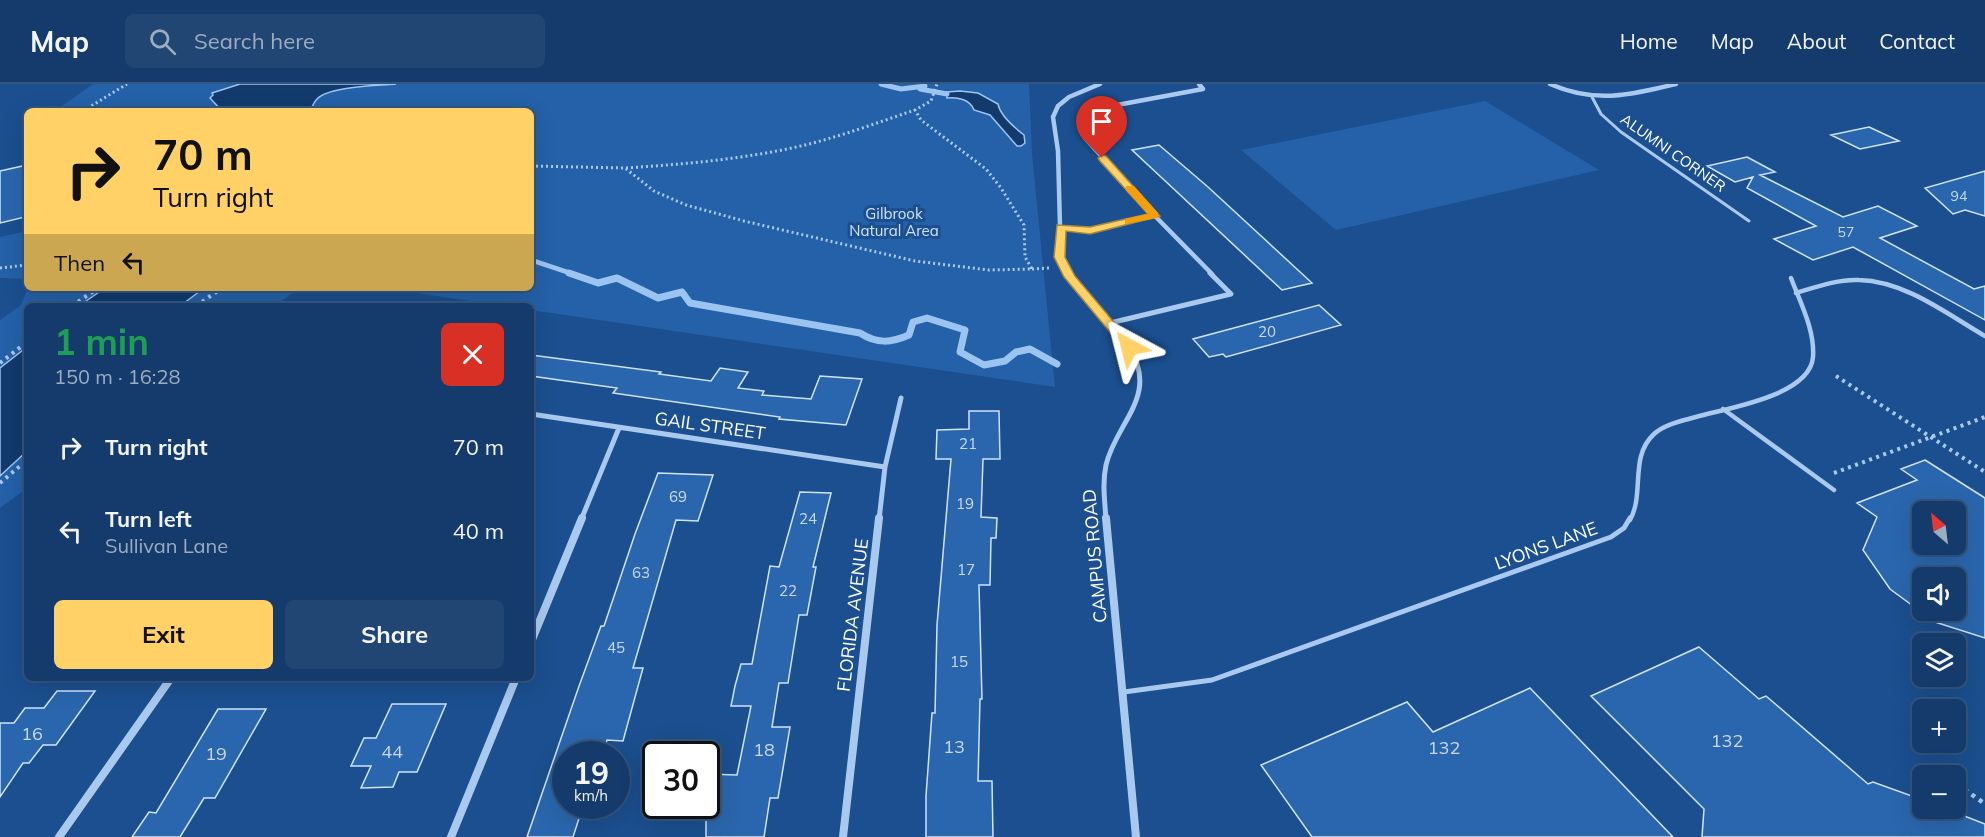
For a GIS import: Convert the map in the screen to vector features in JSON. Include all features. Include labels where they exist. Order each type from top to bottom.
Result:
[{"type":"street","name":"CAMPUS ROAD","points":[[1100,84],[1069,97],[1058,106],[1053,117],[1058,152],[1060,227],[1058,249],[1063,267],[1110,323],[1136,360],[1141,390],[1132,414],[1110,451],[1103,473],[1103,498],[1124,692],[1136,837]]},
{"type":"street","points":[[1110,323],[1231,294],[1155,216],[1085,138],[1079,126],[1080,120],[1092,111],[1110,105],[1203,88],[1199,84]]},
{"type":"street","points":[[1550,84],[1572,93],[1608,98],[1677,84]]},
{"type":"street","name":"FLORIDA AVENUE","points":[[843,837],[885,467],[901,398]]},
{"type":"street","name":"GAIL STREET","points":[[534,414],[885,467]]},
{"type":"street","points":[[534,635],[619,428]]},
{"type":"street","points":[[59,837],[169,681]]},
{"type":"street","points":[[451,837],[515,681]]},
{"type":"lane","name":"ALUMNI CORNER","points":[[1592,97],[1601,114],[1620,132],[1749,221]]},
{"type":"lane","points":[[1060,227],[1090,230],[1155,216]]},
{"type":"lane","name":"LYONS LANE","points":[[1124,692],[1212,680],[1611,537],[1625,527],[1634,513],[1645,445],[1655,433],[1681,421],[1784,390],[1804,378],[1813,358],[1812,346],[1807,323],[1791,278]]},
{"type":"lane","points":[[1796,293],[1842,280],[1862,279],[1886,284],[1985,336]]},
{"type":"lane","points":[[1723,409],[1834,490]]},
{"type":"path","points":[[88,108],[127,84]]},
{"type":"path","points":[[534,166],[626,168],[682,165],[748,156],[843,134],[915,110],[931,102],[937,84]]},
{"type":"path","points":[[626,168],[654,191],[686,205],[744,221],[915,261],[989,270],[1032,269],[1025,257],[1024,225],[1001,188],[986,169],[921,120],[915,110]]},
{"type":"path","points":[[0,268],[24,266]]},
{"type":"path","points":[[76,303],[94,291]]},
{"type":"path","points":[[200,303],[218,291]]},
{"type":"path","points":[[0,363],[24,344]]},
{"type":"path","points":[[1836,376],[1985,472]]},
{"type":"path","points":[[1818,479],[1985,417]]},
{"type":"path","points":[[0,483],[24,463]]},
{"type":"path","points":[[1966,790],[1985,804]]},
{"type":"green space","name":"Gilbrook Natural Area","points":[[93,84],[1029,84],[1032,154],[1055,387],[534,310],[534,303],[484,303],[403,291],[534,291],[534,108],[59,108]]},
{"type":"green space","points":[[1485,101],[1599,170],[1336,230],[1241,150]]},
{"type":"green space","points":[[24,232],[24,279],[0,278],[0,237]]},
{"type":"green space","points":[[27,291],[295,291],[279,303],[24,303],[24,490],[0,508],[0,320],[21,305]]},
{"type":"shaded area","points":[[240,84],[396,84],[332,91],[317,99],[312,108],[219,108],[210,98],[212,93]]},
{"type":"shaded area","points":[[947,92],[978,93],[998,104],[1005,117],[1024,135],[1025,143],[1017,146],[990,115],[974,110],[966,101],[959,98],[947,98]]},
{"type":"shaded area","points":[[101,291],[200,291],[184,303],[83,303]]},
{"type":"shaded area","points":[[24,349],[24,454],[0,476],[0,368]]},
{"type":"building","points":[[1869,127],[1899,141],[1860,149],[1831,135]]},
{"type":"building","points":[[1159,145],[1312,283],[1282,290],[1132,150]]},
{"type":"building","points":[[1747,157],[1775,172],[1760,175],[1843,217],[1878,206],[1917,226],[1880,238],[1974,289],[1985,286],[1985,320],[1853,247],[1813,260],[1774,239],[1816,226],[1747,188],[1753,177],[1735,182],[1707,166]]},
{"type":"building","points":[[24,166],[24,217],[0,223],[0,171]]},
{"type":"building","points":[[1985,171],[1985,216],[1965,210],[1953,214],[1925,188]]},
{"type":"building","points":[[1319,305],[1341,325],[1226,357],[1223,354],[1209,357],[1193,339]]},
{"type":"building","points":[[534,355],[711,381],[720,368],[748,372],[738,388],[764,391],[762,395],[811,399],[820,376],[862,379],[846,425],[779,419],[780,417],[613,393],[617,388],[534,376]]},
{"type":"building","points":[[969,411],[999,411],[1000,459],[983,459],[981,517],[997,518],[996,538],[991,538],[990,585],[979,585],[982,699],[980,699],[978,781],[992,781],[993,837],[926,837],[926,796],[932,713],[935,713],[937,625],[951,459],[936,459],[937,430],[969,429]]},
{"type":"building","points":[[1925,460],[1985,498],[1985,638],[1934,621],[1966,621],[1966,567],[1912,567],[1912,605],[1890,589],[1863,550],[1877,517],[1857,503],[1917,480],[1901,469]]},
{"type":"building","points":[[658,473],[713,475],[698,521],[676,520],[633,668],[643,668],[623,741],[560,741],[601,626],[604,626]]},
{"type":"building","points":[[800,492],[831,493],[813,567],[816,567],[807,615],[799,615],[788,683],[779,683],[772,727],[790,727],[778,798],[770,798],[764,837],[706,837],[706,819],[720,819],[720,774],[737,775],[751,706],[731,706],[735,686],[741,664],[752,664],[770,566],[779,567]]},
{"type":"building","points":[[1699,647],[1759,699],[1766,696],[1868,784],[1873,782],[1912,796],[1912,819],[1966,819],[1966,817],[1985,824],[1985,837],[1702,837],[1704,809],[1591,696]]},
{"type":"building","points":[[1530,688],[1673,837],[1312,837],[1261,765],[1407,702],[1433,732]]},
{"type":"building","points":[[57,691],[95,691],[56,745],[43,745],[29,763],[23,763],[0,797],[0,723],[14,723],[25,708],[44,708]]},
{"type":"building","points":[[392,704],[446,704],[417,772],[399,772],[393,787],[361,788],[371,766],[351,766],[364,738],[376,738]]},
{"type":"building","points":[[218,709],[266,709],[215,798],[204,798],[180,837],[132,837],[149,812],[156,813]]},
{"type":"building","points":[[552,764],[552,819],[579,819],[573,837],[527,837]]},
{"type":"waterway","points":[[881,84],[901,89],[925,86],[920,89],[947,94]]},
{"type":"waterway","points":[[534,261],[573,274]]},
{"type":"waterway","points":[[569,273],[598,283],[617,278],[658,298],[682,292],[690,303],[860,333],[878,341],[896,340],[909,335],[913,322],[927,318],[965,330],[960,352],[984,365],[1005,361],[1016,352],[1030,349],[1057,364]]},
{"type":"slow traffic","points":[[1128,222],[1155,216],[1130,188]]},
{"type":"route","points":[[1102,158],[1155,216],[1090,230],[1060,227],[1059,257],[1070,277],[1129,347]]}]
